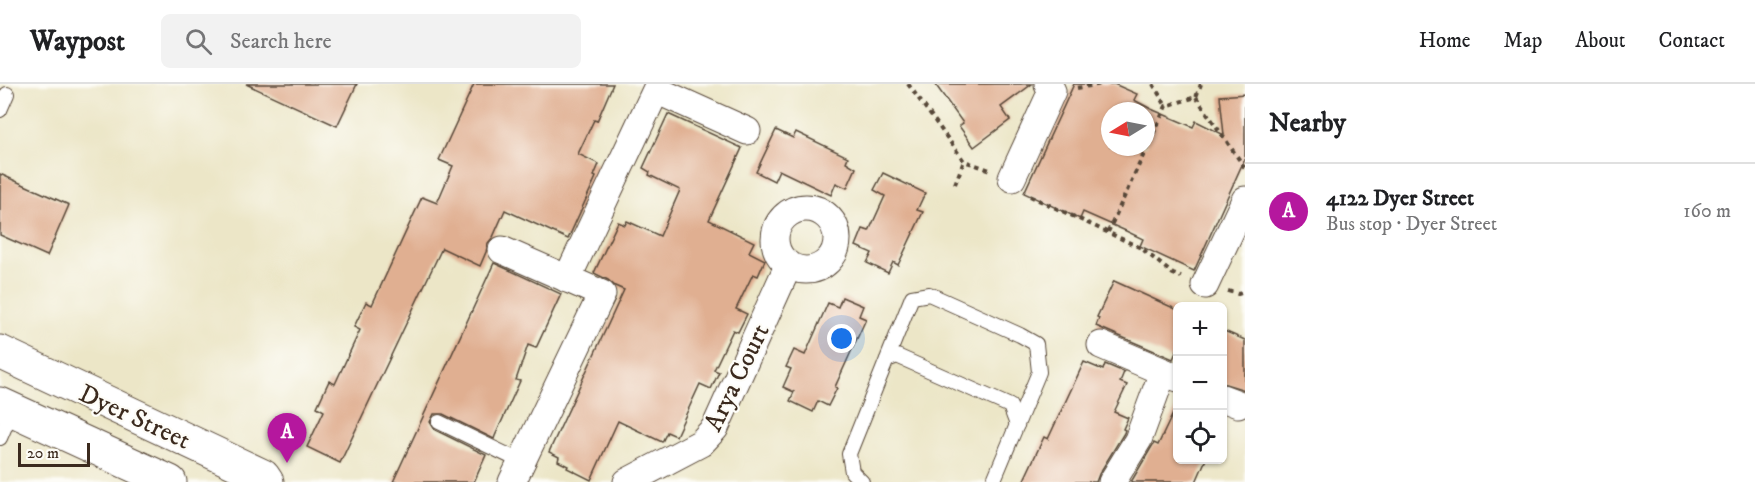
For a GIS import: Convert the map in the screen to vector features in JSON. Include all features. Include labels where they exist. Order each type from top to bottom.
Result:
[{"type":"main road","name":"Dyer Street","points":[[0,352],[256,475]]},
{"type":"main road","name":"Dyer Street","points":[[4,417],[88,445],[170,482]]},
{"type":"main road","points":[[88,445],[125,435],[214,475],[256,475]]},
{"type":"street","points":[[1012,178],[1052,91],[1048,84]]},
{"type":"street","points":[[567,279],[656,90],[747,132]]},
{"type":"street","points":[[1205,285],[1245,200]]},
{"type":"street","points":[[502,250],[602,294],[517,472]]},
{"type":"street","name":"Arya Court","points":[[627,482],[701,443],[715,428],[789,266]]},
{"type":"street","points":[[1101,345],[1170,375],[1138,440],[1112,482]]},
{"type":"lane","points":[[0,110],[7,94]]},
{"type":"lane","points":[[862,482],[852,472],[849,454],[912,297],[929,294],[1036,344],[1039,372],[993,482]]},
{"type":"lane","points":[[887,360],[897,356],[1011,406],[1017,425]]},
{"type":"lane","points":[[439,422],[517,472]]},
{"type":"path","points":[[908,84],[964,161],[1012,178],[1023,193],[1141,248],[1173,274],[1238,294],[1245,292]]},
{"type":"path","points":[[1153,84],[1166,106]]},
{"type":"path","points":[[1196,97],[1201,84]]},
{"type":"path","points":[[1108,232],[1166,106],[1196,97]]},
{"type":"path","points":[[1196,97],[1245,168]]},
{"type":"path","points":[[955,184],[964,161]]},
{"type":"building","points":[[246,84],[357,84],[337,126]]},
{"type":"building","points":[[474,84],[613,84],[597,121],[594,120],[578,154],[599,164],[594,176],[596,177],[568,239],[505,210],[488,243],[480,266],[442,248],[340,463],[307,447],[324,411],[317,407],[329,381],[335,384],[360,330],[354,327],[366,302],[372,305],[422,197],[437,203],[453,166],[439,160]]},
{"type":"building","points":[[935,84],[1032,84],[1001,107],[1010,120],[974,147],[959,126],[963,123]]},
{"type":"building","points":[[1074,84],[1114,84],[1137,94],[1134,100],[1138,102],[1101,102],[1101,156],[1155,156],[1155,111],[1193,127],[1196,121],[1224,135],[1220,96],[1245,94],[1245,158],[1194,271],[1140,246],[1143,239],[1126,231],[1083,212],[1080,219],[1024,193]]},
{"type":"building","points":[[668,114],[742,148],[709,220],[754,242],[749,252],[765,260],[758,276],[753,274],[736,309],[747,314],[738,332],[733,330],[714,370],[719,372],[711,389],[700,384],[676,436],[667,432],[662,442],[618,421],[591,480],[567,468],[568,466],[558,461],[559,457],[549,452],[624,290],[594,273],[618,222],[625,225],[627,221],[660,236],[680,190],[649,175],[650,172],[643,168]]},
{"type":"building","points":[[776,130],[793,138],[796,132],[848,157],[846,162],[856,168],[847,188],[836,183],[831,195],[779,170],[774,181],[756,172]]},
{"type":"building","points":[[883,173],[925,193],[917,210],[923,212],[898,265],[893,262],[888,273],[867,263],[872,253],[856,246],[863,229],[869,231],[885,196],[874,190]]},
{"type":"building","points":[[0,174],[69,205],[47,256],[0,235]]},
{"type":"building","points":[[494,263],[561,294],[536,348],[528,345],[516,380],[520,381],[494,439],[443,414],[434,414],[430,422],[435,430],[486,455],[474,482],[393,482]]},
{"type":"building","points":[[1114,281],[1173,308],[1173,359],[1096,326],[1099,318],[1097,317]]},
{"type":"building","points":[[842,297],[863,306],[859,316],[866,319],[828,406],[818,401],[813,412],[790,401],[794,392],[783,387],[791,369],[786,367],[794,350],[805,355],[828,303],[838,307]]},
{"type":"building","points":[[1227,332],[1245,340],[1245,390],[1227,385]]},
{"type":"building","points":[[1084,362],[1103,370],[1105,364],[1124,372],[1120,382],[1127,385],[1114,412],[1128,418],[1123,429],[1124,433],[1096,482],[1023,482],[1044,437],[1048,439]]},
{"type":"building","points":[[1173,414],[1173,464],[1204,464],[1196,482],[1131,482],[1154,443],[1158,445]]},
{"type":"place","name":"4122 Dyer Street","points":[[287,463]]}]
